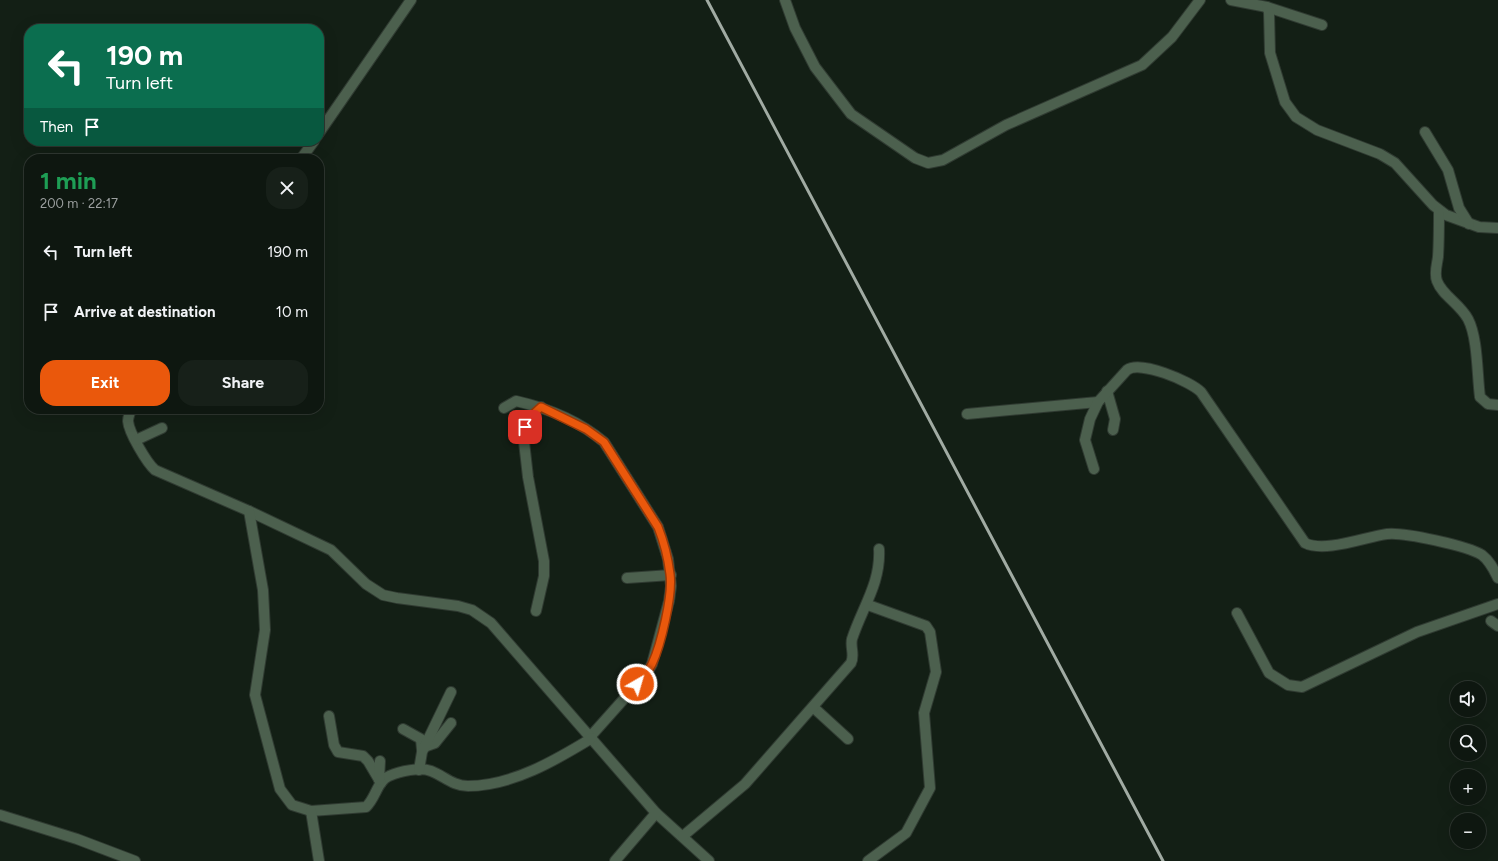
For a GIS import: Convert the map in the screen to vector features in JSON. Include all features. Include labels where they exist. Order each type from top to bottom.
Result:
[{"type":"street","points":[[324,127],[411,0]]},
{"type":"street","points":[[785,0],[795,28],[814,66],[851,114],[909,154],[928,163],[943,160],[1006,125],[1142,65],[1172,37],[1200,0]]},
{"type":"street","points":[[1231,0],[1254,4],[1322,25]]},
{"type":"street","points":[[1254,4],[1285,102],[1289,110],[1310,127],[1380,154],[1395,163],[1439,211],[1468,224],[1479,227],[1498,228]]},
{"type":"street","points":[[1425,132],[1448,170],[1459,208],[1468,224]]},
{"type":"street","points":[[1439,211],[1438,257],[1436,272],[1437,281],[1442,290],[1457,303],[1468,319],[1473,340],[1480,397],[1488,404],[1498,405]]},
{"type":"street","points":[[1094,470],[1085,440],[1090,419],[1098,402],[1127,370],[1135,366],[1142,367],[1194,386],[1200,392],[1301,539],[1312,546],[1319,547],[1387,534],[1405,535],[1476,552],[1489,562],[1498,578]]},
{"type":"street","points":[[1107,391],[1115,420],[1113,430]]},
{"type":"street","points":[[380,782],[391,775],[419,770],[432,772],[460,785],[484,784],[541,767],[591,737],[647,674],[652,664],[669,602],[671,575],[658,527],[604,442],[586,429],[541,407],[516,401],[504,408]]},
{"type":"street","points":[[967,414],[1098,402]]},
{"type":"street","points":[[536,611],[544,576],[544,561],[527,473],[523,433],[530,417],[541,407]]},
{"type":"street","points":[[130,414],[129,425],[144,458],[155,470],[250,511],[331,550],[366,584],[383,595],[458,606],[481,615],[491,623],[656,813],[709,861]]},
{"type":"street","points":[[136,440],[162,428]]},
{"type":"street","points":[[250,511],[263,590],[265,630],[255,695],[280,789],[292,805],[311,811],[366,807],[373,800],[380,782],[380,761]]},
{"type":"street","points":[[683,836],[745,784],[852,661],[852,640],[868,605],[880,563],[879,549]]},
{"type":"street","points":[[627,578],[671,575]]},
{"type":"street","points":[[1237,613],[1269,673],[1288,686],[1302,687],[1417,632],[1498,604]]},
{"type":"street","points":[[868,605],[926,626],[930,632],[936,672],[924,713],[930,788],[906,833],[868,861]]},
{"type":"street","points":[[419,770],[423,750],[451,692]]},
{"type":"street","points":[[813,707],[848,739]]},
{"type":"street","points":[[329,716],[334,745],[338,752],[364,756],[380,782]]},
{"type":"street","points":[[423,750],[434,743],[451,723]]},
{"type":"street","points":[[404,729],[422,739],[423,750]]},
{"type":"street","points":[[311,811],[319,861]]},
{"type":"street","points":[[615,861],[656,813]]},
{"type":"street","points":[[0,815],[77,839],[135,861]]},
{"type":"railway","points":[[707,0],[1163,861]]},
{"type":"route","points":[[525,427],[530,417],[541,407],[595,434],[604,442],[658,527],[668,559],[671,575],[669,602],[656,654],[647,674],[637,684]]}]
